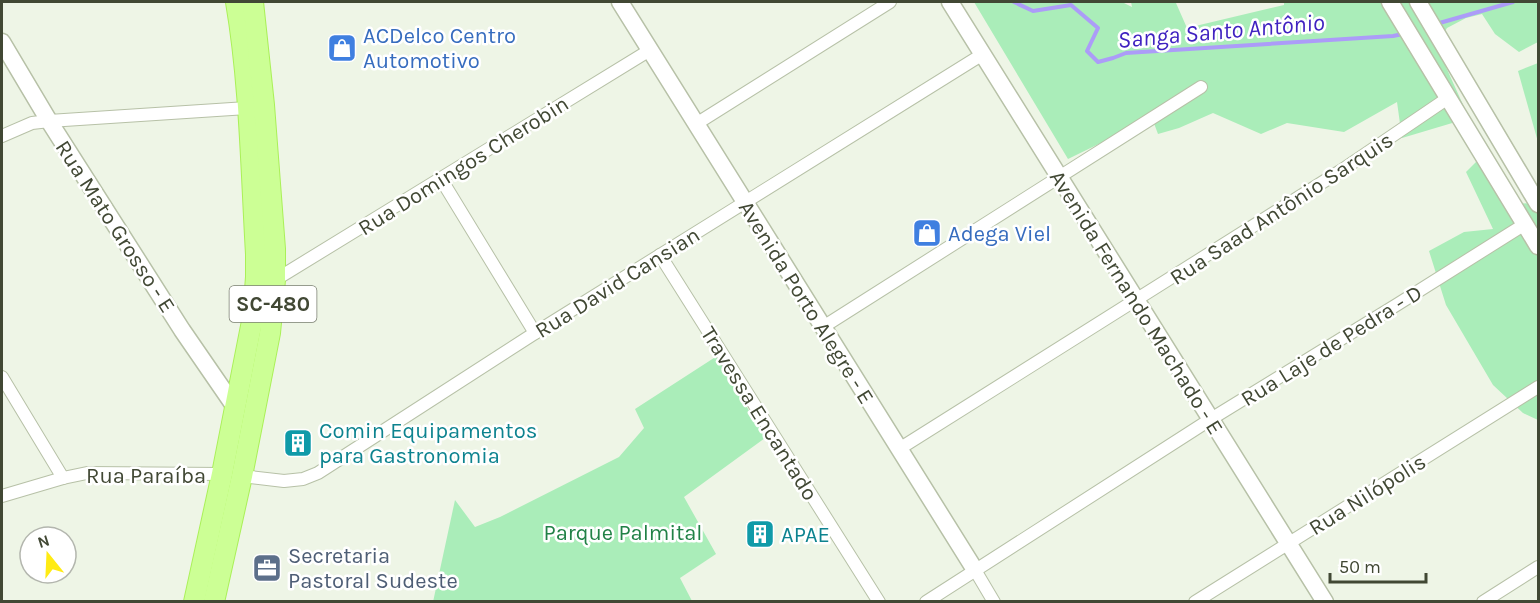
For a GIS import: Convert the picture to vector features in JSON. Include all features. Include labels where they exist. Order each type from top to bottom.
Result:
[{"type":"main road","name":"SC-480","points":[[214,602],[270,333],[275,280],[275,249],[256,106],[236,2]]},
{"type":"main road","name":"SC-480","points":[[194,602],[253,316],[256,277],[256,106],[253,2]]},
{"type":"main road","points":[[235,407],[254,413]]},
{"type":"street","name":"Avenida Porto Alegre - E","points":[[620,2],[994,602]]},
{"type":"street","points":[[696,124],[890,2]]},
{"type":"street","name":"Avenida Fernando Machado - E","points":[[950,2],[1324,602]]},
{"type":"street","points":[[1390,2],[1539,246]]},
{"type":"street","points":[[1418,2],[1539,204]]},
{"type":"street","name":"Rua Mato Grosso - E","points":[[2,42],[49,121],[176,320],[235,407]]},
{"type":"street","name":"Rua Domingos Cherobin","points":[[275,280],[650,50]]},
{"type":"street","name":"Rua David Cansian","points":[[242,476],[284,481],[303,479],[318,473],[535,333],[983,54]]},
{"type":"street","points":[[823,327],[1201,87]]},
{"type":"street","name":"Rua Saad Antônio Sarquis","points":[[899,450],[1342,171],[1448,98]]},
{"type":"street","points":[[2,136],[32,123],[256,106]]},
{"type":"street","points":[[441,178],[535,333]]},
{"type":"street","name":"Rua Laje de Pedra - D","points":[[926,602],[1211,419],[1525,224]]},
{"type":"street","name":"Travessa Encantado","points":[[660,255],[879,602]]},
{"type":"street","points":[[2,377],[63,477]]},
{"type":"street","name":"Rua Nilópolis","points":[[1195,602],[1539,387]]},
{"type":"street","name":"Rua Paraíba","points":[[2,496],[63,477],[87,473],[222,474]]},
{"type":"street","points":[[1483,602],[1539,567]]},
{"type":"green space","points":[[974,2],[1122,2],[1132,7],[1131,2],[1177,2],[1187,28],[1284,5],[1284,2],[1538,2],[1538,42],[1519,52],[1495,34],[1482,14],[1466,18],[1447,28],[1436,45],[1469,118],[1402,138],[1397,102],[1344,132],[1287,123],[1261,134],[1213,113],[1179,128],[1158,134],[1152,118],[1068,159]]},
{"type":"green space","points":[[1538,63],[1538,142],[1518,71]]},
{"type":"green space","points":[[1484,154],[1518,203],[1536,204],[1538,200],[1538,420],[1523,413],[1493,385],[1446,305],[1429,251],[1464,232],[1493,229],[1466,172]]},
{"type":"green space","name":"Parque Palmital","points":[[717,356],[765,438],[684,497],[716,554],[680,578],[692,601],[433,602],[455,500],[475,527],[500,517],[619,457],[644,428],[635,409]]},
{"type":"waterway","name":"Sanga Santo Antônio","points":[[1014,2],[1033,11],[1071,5],[1098,28],[1087,51],[1098,62],[1126,53],[1403,34]]},
{"type":"waterway","name":"Sanga Santo Antônio","points":[[1436,24],[1513,2]]},
{"type":"place","name":"ACDelco Centro Automotivo","points":[[342,48]]},
{"type":"place","name":"Adega Viel","points":[[927,233]]},
{"type":"place","name":"Comin Equipamentos para Gastronomia","points":[[298,443]]},
{"type":"place","name":"APAE","points":[[760,534]]},
{"type":"place","name":"Secretaria Pastoral Sudeste","points":[[267,568]]}]
